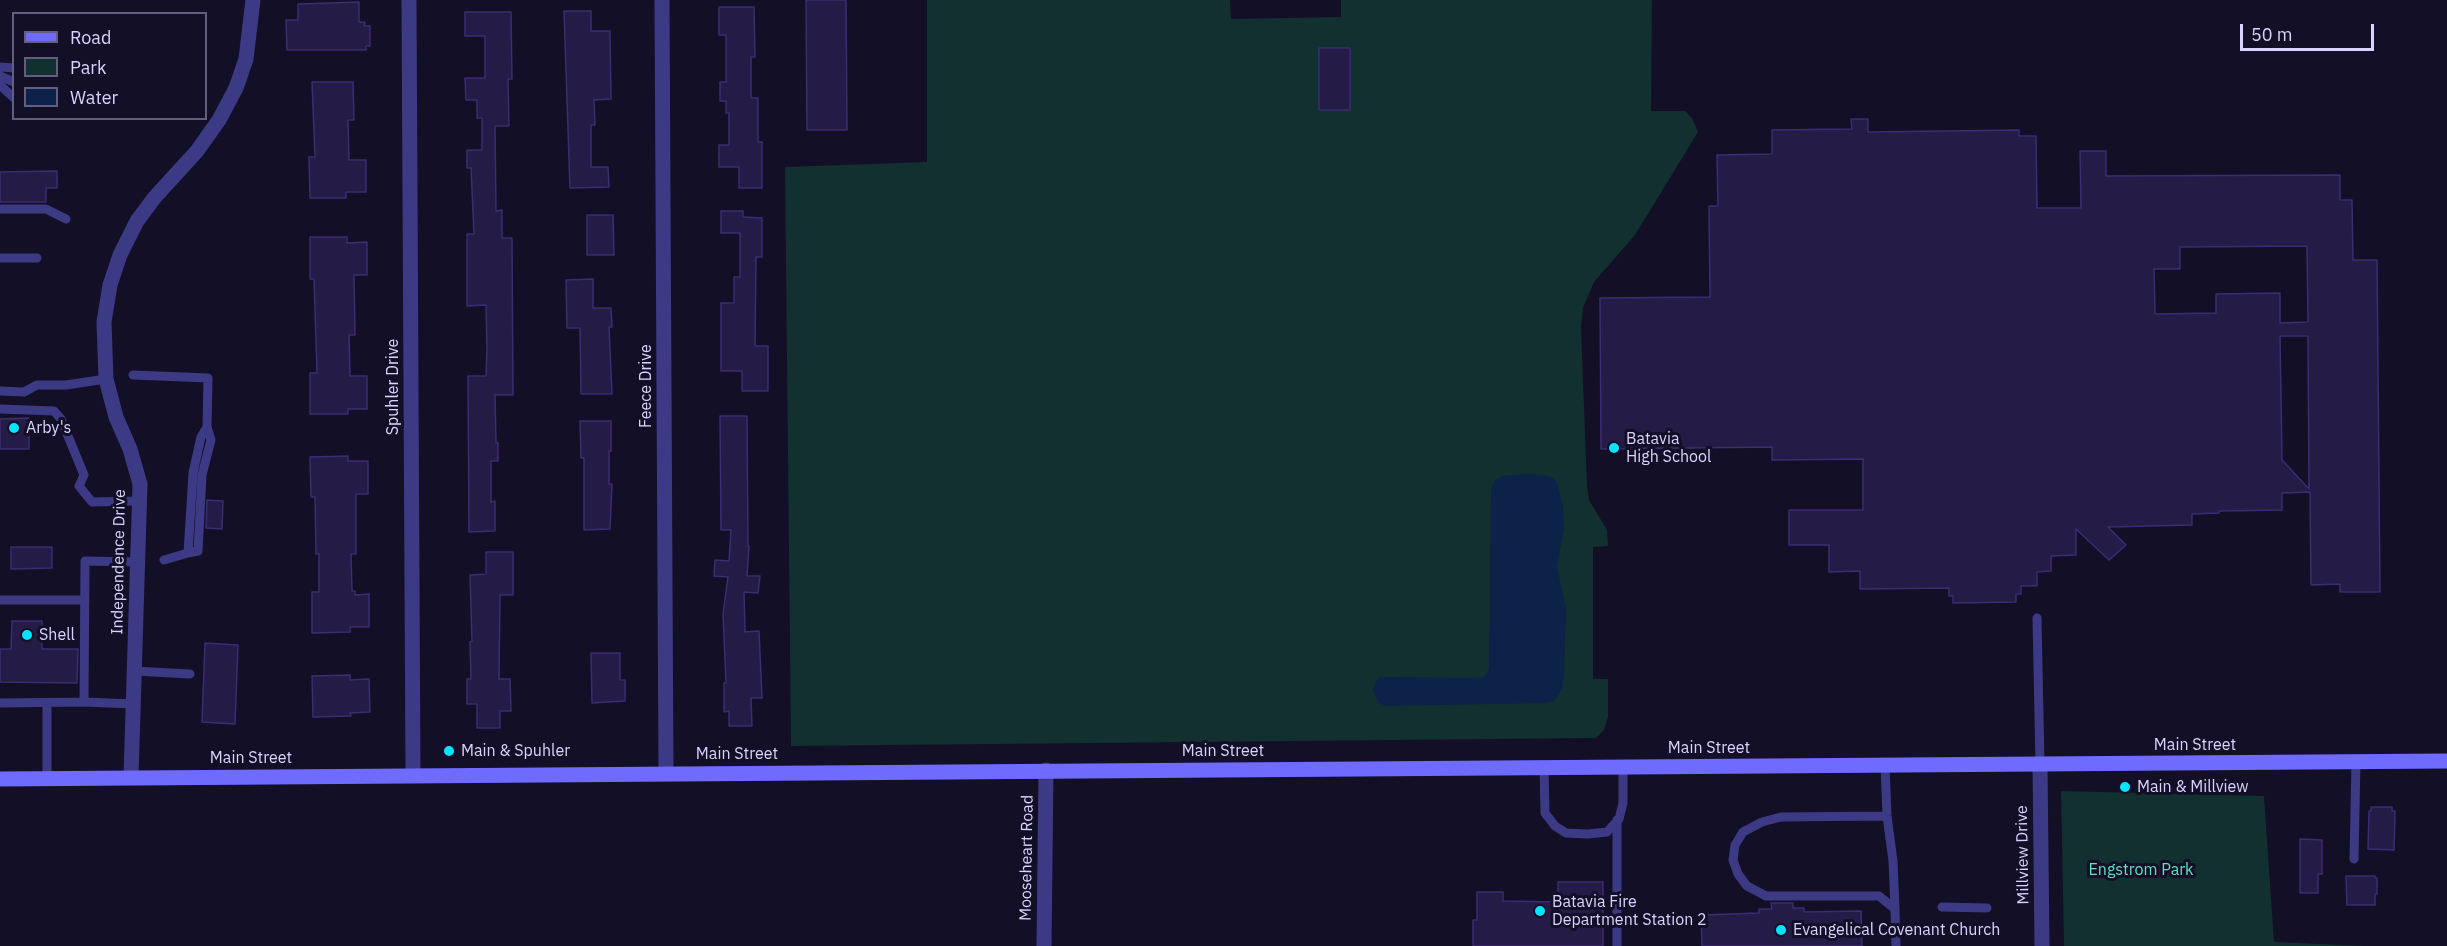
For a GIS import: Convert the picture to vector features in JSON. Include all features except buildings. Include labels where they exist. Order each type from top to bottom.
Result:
[{"type":"main road","name":"Main Street","points":[[0,779],[666,772],[2447,761]]},
{"type":"street","name":"Independence Drive","points":[[131,777],[140,501],[136,466],[116,417],[106,379],[104,322],[110,285],[120,255],[137,221],[155,197],[197,151],[219,120],[236,88],[246,58],[253,0]]},
{"type":"street","name":"Spuhler Drive","points":[[409,0],[413,775]]},
{"type":"street","name":"Feece Drive","points":[[662,0],[666,772]]},
{"type":"street","name":"Millview Drive","points":[[2040,764],[2042,946]]},
{"type":"street","name":"Mooseheart Road","points":[[1044,946],[1046,770]]},
{"type":"lane","points":[[0,71],[12,80]]},
{"type":"lane","points":[[0,85],[12,96]]},
{"type":"lane","points":[[0,209],[46,209],[66,219]]},
{"type":"lane","points":[[0,258],[37,258]]},
{"type":"lane","points":[[133,375],[208,378],[207,427],[201,437],[193,473],[188,553],[164,560]]},
{"type":"lane","points":[[0,391],[24,392],[37,385],[66,385],[106,379]]},
{"type":"lane","points":[[0,409],[49,409],[59,414],[84,475],[79,486],[92,502],[140,501]]},
{"type":"lane","points":[[84,702],[85,561],[138,562]]},
{"type":"lane","points":[[0,600],[85,600]]},
{"type":"lane","points":[[2037,618],[2040,764]]},
{"type":"lane","points":[[134,671],[190,674]]},
{"type":"lane","points":[[0,703],[133,704]]},
{"type":"lane","points":[[47,703],[47,778]]},
{"type":"lane","points":[[2354,859],[2356,761]]},
{"type":"lane","points":[[1884,765],[1893,861],[1896,946]]},
{"type":"lane","points":[[1544,767],[1545,813],[1555,826],[1566,833],[1588,834],[1607,832],[1617,820]]},
{"type":"lane","points":[[1617,946],[1617,820],[1623,803],[1623,767]]},
{"type":"lane","points":[[1887,816],[1781,817],[1762,822],[1743,832],[1735,845],[1733,860],[1738,874],[1747,886],[1766,896],[1879,896],[1895,909]]},
{"type":"lane","points":[[1942,907],[1987,908]]},
{"type":"green space","points":[[927,0],[1230,0],[1231,19],[1341,17],[1341,0],[1652,0],[1651,111],[1685,111],[1692,118],[1698,132],[1635,235],[1594,282],[1583,308],[1581,327],[1587,486],[1589,500],[1607,530],[1608,546],[1593,547],[1593,679],[1608,679],[1608,717],[1604,730],[1596,738],[791,746],[785,167],[927,162]]},
{"type":"green space","name":"Engstrom Park","points":[[2061,791],[2264,796],[2274,942],[2365,946],[2064,946]]},
{"type":"water","points":[[1547,475],[1556,480],[1563,507],[1564,528],[1557,567],[1566,608],[1564,676],[1562,689],[1555,700],[1544,703],[1385,706],[1378,702],[1373,690],[1375,682],[1380,677],[1484,677],[1489,669],[1491,489],[1494,481],[1502,476]]},
{"type":"place","name":"Arby's","points":[[14,428]]},
{"type":"place","name":"Batavia High School","points":[[1614,448]]},
{"type":"place","name":"Shell","points":[[27,635]]},
{"type":"place","name":"Main & Spuhler","points":[[449,751]]},
{"type":"place","name":"Main & Millview","points":[[2125,787]]},
{"type":"place","name":"Batavia Fire Department Station 2","points":[[1540,911]]},
{"type":"place","name":"Evangelical Covenant Church","points":[[1781,930]]}]
